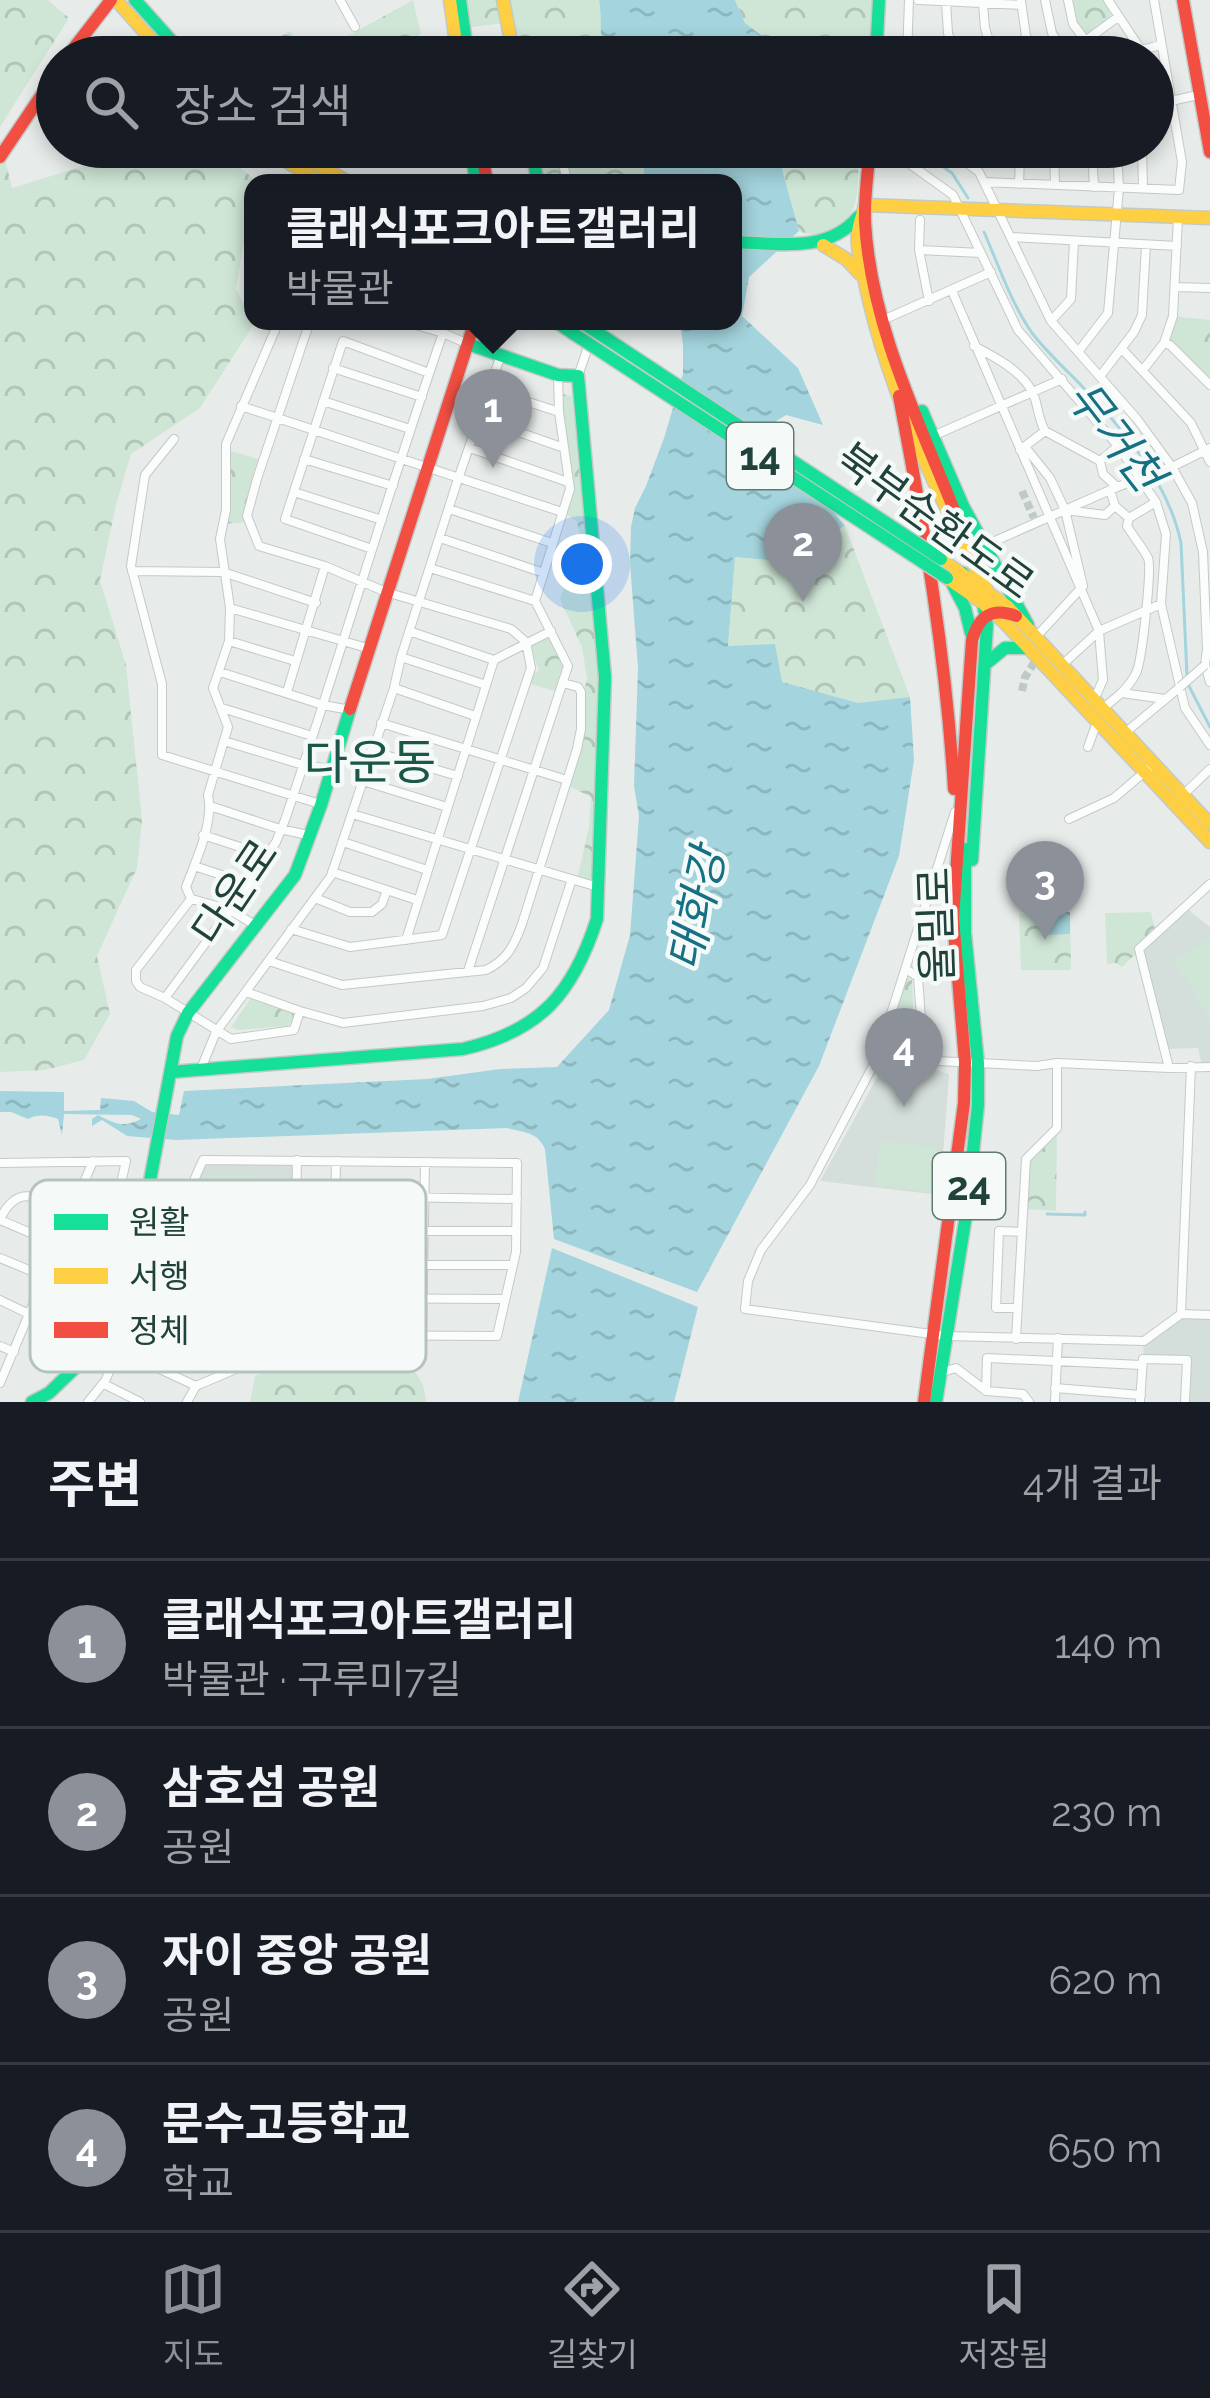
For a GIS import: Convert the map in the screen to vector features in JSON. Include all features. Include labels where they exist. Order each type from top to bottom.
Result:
[{"type":"main road","points":[[85,36],[114,0],[147,36]]},
{"type":"main road","points":[[135,0],[167,36]]},
{"type":"main road","points":[[450,0],[455,36]]},
{"type":"main road","points":[[460,0],[465,36]]},
{"type":"main road","points":[[503,0],[510,36]]},
{"type":"main road","points":[[877,36],[879,0]]},
{"type":"main road","points":[[1184,0],[1210,152]]},
{"type":"main road","points":[[0,157],[36,103]]},
{"type":"main road","points":[[868,168],[868,246],[883,320],[974,580],[996,613],[976,625],[972,640],[957,856]]},
{"type":"main road","points":[[865,205],[1210,218]]},
{"type":"main road","points":[[865,205],[858,232],[877,332],[899,396],[962,537],[957,556],[941,559]]},
{"type":"main road","points":[[843,235],[865,205]]},
{"type":"main road","points":[[742,242],[816,243],[858,232]]},
{"type":"main road","points":[[858,232],[868,246]]},
{"type":"main road","points":[[816,243],[850,263],[866,285]]},
{"type":"main road","points":[[883,320],[962,506],[988,549],[1034,652]]},
{"type":"main road","name":"다운로","points":[[151,1180],[176,1036],[188,1013],[295,874],[472,330]]},
{"type":"main road","name":"북부순환도로","points":[[580,330],[974,580],[996,613],[1125,733],[1149,769],[1210,824]]},
{"type":"main road","name":"북부순환도로","points":[[580,330],[996,613]]},
{"type":"main road","points":[[171,1072],[496,1044],[551,1007],[572,983],[587,954],[597,919],[605,677],[578,376],[558,375],[468,344]]},
{"type":"main road","points":[[899,396],[919,489],[944,668],[957,856]]},
{"type":"main road","points":[[946,578],[958,583],[974,580],[988,568],[988,549]]},
{"type":"main road","points":[[946,578],[965,608],[972,640]]},
{"type":"main road","name":"울밀로","points":[[972,1063],[968,916],[982,663],[996,613]]},
{"type":"main road","points":[[982,663],[1003,648],[1018,646],[1034,652]]},
{"type":"main road","name":"북부순환도로","points":[[1034,652],[1062,665],[1210,842]]},
{"type":"main road","name":"울밀로","points":[[924,1402],[971,1171],[978,1105],[954,936],[957,856]]},
{"type":"main road","name":"울밀로","points":[[936,1402],[940,1335]]},
{"type":"main road","name":"다운로","points":[[32,1402],[71,1372]]},
{"type":"street","points":[[340,0],[355,27]]},
{"type":"street","points":[[908,36],[909,0]]},
{"type":"street","points":[[918,0],[1021,2],[1026,36]]},
{"type":"street","points":[[1046,0],[1054,36]]},
{"type":"street","points":[[1068,0],[1073,24],[1083,36]]},
{"type":"street","points":[[1108,0],[1131,36]]},
{"type":"street","points":[[1154,0],[1160,36]]},
{"type":"street","points":[[946,2],[949,36]]},
{"type":"street","points":[[983,4],[987,36]]},
{"type":"street","points":[[1092,36],[1118,17]]},
{"type":"street","points":[[1174,100],[1199,95]]},
{"type":"street","points":[[984,182],[1179,190],[1182,161],[1174,117]]},
{"type":"street","points":[[916,168],[962,207],[1018,330],[1118,446],[1156,502],[1166,534],[1161,604],[1186,708],[1210,745]]},
{"type":"street","points":[[974,168],[1051,321],[1138,419],[1192,503],[1207,551],[1210,682]]},
{"type":"street","points":[[1019,184],[1020,168]]},
{"type":"street","points":[[1054,168],[1054,185]]},
{"type":"street","points":[[1093,168],[1094,187]]},
{"type":"street","points":[[1078,352],[1108,314],[1119,168]]},
{"type":"street","points":[[1143,168],[1143,188]]},
{"type":"street","points":[[1143,370],[1164,343],[1173,316],[1178,218]]},
{"type":"street","points":[[920,220],[919,250],[928,301]]},
{"type":"street","points":[[1010,237],[1177,246]]},
{"type":"street","points":[[1051,321],[1071,298],[1074,241]]},
{"type":"street","points":[[1100,375],[1122,350],[1142,315],[1146,244]]},
{"type":"street","points":[[919,250],[981,253]]},
{"type":"street","points":[[883,320],[991,272]]},
{"type":"street","points":[[1175,286],[1210,288]]},
{"type":"street","points":[[952,291],[1099,631],[1103,680],[1088,747]]},
{"type":"street","points":[[191,899],[186,887],[228,727],[213,688],[229,641],[230,608],[220,539],[226,510],[226,444],[275,330]]},
{"type":"street","points":[[291,929],[350,947],[442,935],[531,668],[526,642],[511,629],[361,584],[325,566],[260,546],[255,540],[248,517],[307,330]]},
{"type":"street","points":[[433,330],[468,344]]},
{"type":"street","points":[[578,376],[590,330]]},
{"type":"street","points":[[165,998],[249,884],[280,829],[442,333]]},
{"type":"street","points":[[372,549],[285,520],[333,368],[343,341],[429,374]]},
{"type":"street","points":[[1164,343],[1210,385]]},
{"type":"street","points":[[974,346],[1004,362],[1033,392],[1045,431],[1100,461],[1114,488],[1115,506],[1129,518]]},
{"type":"street","points":[[1122,350],[1191,423],[1210,462]]},
{"type":"street","points":[[200,1071],[218,1030],[332,872],[501,355]]},
{"type":"street","points":[[333,368],[422,397]]},
{"type":"street","points":[[468,971],[568,666],[535,601],[567,501],[558,375]]},
{"type":"street","points":[[933,436],[1061,380]]},
{"type":"street","points":[[489,388],[559,412]]},
{"type":"street","points":[[323,401],[410,429]]},
{"type":"street","points":[[241,406],[562,512]]},
{"type":"street","points":[[478,418],[564,448]]},
{"type":"street","points":[[1022,449],[1045,431]]},
{"type":"street","points":[[174,439],[145,475],[132,572],[162,684],[162,755],[321,805]]},
{"type":"street","points":[[1100,461],[1118,446]]},
{"type":"street","points":[[470,448],[568,482]]},
{"type":"street","points":[[1022,449],[1050,478],[1065,511],[1084,581],[1034,652]]},
{"type":"street","points":[[988,549],[1036,521],[1207,450]]},
{"type":"street","points":[[304,459],[393,486]]},
{"type":"street","points":[[294,492],[382,520]]},
{"type":"street","points":[[1098,710],[1122,693],[1138,671],[1150,561],[1127,526],[1129,518],[1156,502]]},
{"type":"street","points":[[1065,511],[1105,515],[1115,506]]},
{"type":"street","points":[[449,509],[553,543]]},
{"type":"street","points":[[440,538],[544,573]]},
{"type":"street","points":[[1150,561],[1166,548]]},
{"type":"street","points":[[287,692],[325,566]]},
{"type":"street","points":[[430,568],[535,601]]},
{"type":"street","points":[[132,572],[223,572],[316,603]]},
{"type":"street","points":[[1062,665],[1099,631],[1161,604]]},
{"type":"street","points":[[230,608],[368,649]]},
{"type":"street","points":[[406,940],[494,660],[550,631]]},
{"type":"street","points":[[410,632],[494,660]]},
{"type":"street","points":[[229,641],[295,661]]},
{"type":"street","points":[[401,657],[486,685]]},
{"type":"street","points":[[1125,733],[1207,664]]},
{"type":"street","points":[[220,672],[350,710]]},
{"type":"street","points":[[269,961],[342,985],[486,970],[499,964],[522,925],[581,729],[581,692],[563,683]]},
{"type":"street","points":[[394,688],[476,716]]},
{"type":"street","points":[[1122,693],[1166,699]]},
{"type":"street","points":[[220,707],[312,736]]},
{"type":"street","points":[[381,723],[567,780]]},
{"type":"street","points":[[223,741],[332,770]]},
{"type":"street","points":[[371,751],[458,776]]},
{"type":"street","points":[[1069,819],[1102,805],[1149,769]]},
{"type":"street","points":[[1183,795],[1210,769]]},
{"type":"street","points":[[363,781],[447,807]]},
{"type":"street","points":[[210,806],[310,835]]},
{"type":"street","points":[[956,812],[877,1058],[810,1185],[760,1250],[748,1281],[745,1309],[940,1335],[1144,1341],[1181,1313],[1210,1316]]},
{"type":"street","points":[[352,814],[598,887]]},
{"type":"street","points":[[203,836],[268,856]]},
{"type":"street","points":[[343,842],[427,870]]},
{"type":"street","points":[[194,866],[249,884]]},
{"type":"street","points":[[332,872],[417,900]]},
{"type":"street","points":[[246,992],[343,1023],[483,1006],[511,998],[543,968],[572,879]]},
{"type":"street","points":[[1169,1068],[1139,950],[1210,884]]},
{"type":"street","points":[[315,898],[350,912],[372,912],[382,904],[387,890]]},
{"type":"street","points":[[191,899],[230,910],[256,926]]},
{"type":"street","points":[[191,899],[136,970],[140,987],[231,1039],[294,1030],[300,1011]]},
{"type":"street","points":[[906,969],[918,977],[924,1061]]},
{"type":"street","points":[[877,1058],[1037,1066],[1210,1066]]},
{"type":"street","points":[[1016,1339],[1026,1159],[1057,1129],[1057,1063]]},
{"type":"street","points":[[1181,1313],[1191,1066]]},
{"type":"street","points":[[0,1162],[126,1160],[121,1180]]},
{"type":"street","points":[[194,1180],[202,1160],[517,1163],[513,1265],[497,1336],[426,1336]]},
{"type":"street","points":[[297,1160],[297,1180]]},
{"type":"street","points":[[85,1180],[93,1161]]},
{"type":"street","points":[[335,1161],[335,1180]]},
{"type":"street","points":[[424,1180],[425,1162]]},
{"type":"street","points":[[30,1197],[8,1203],[0,1219],[30,1232]]},
{"type":"street","points":[[426,1197],[517,1198]]},
{"type":"street","points":[[426,1230],[516,1231]]},
{"type":"street","points":[[1018,1308],[996,1308],[999,1231],[1022,1232]]},
{"type":"street","points":[[0,1258],[30,1270]]},
{"type":"street","points":[[426,1264],[513,1265]]},
{"type":"street","points":[[426,1300],[505,1299]]},
{"type":"street","points":[[0,1300],[30,1314],[0,1384]]},
{"type":"street","points":[[1055,1402],[1058,1338]]},
{"type":"street","points":[[1055,1388],[1140,1398],[1144,1341]]},
{"type":"street","points":[[0,1346],[14,1352]]},
{"type":"street","points":[[986,1391],[987,1358],[1187,1360],[1185,1402]]},
{"type":"street","points":[[940,1373],[956,1368],[986,1391],[1011,1398],[1023,1394],[1029,1402]]},
{"type":"street","points":[[88,1402],[109,1372]]},
{"type":"street","points":[[166,1372],[196,1386]]},
{"type":"street","points":[[187,1402],[196,1386],[229,1372]]},
{"type":"street","points":[[104,1384],[140,1402]]},
{"type":"shaded area","points":[[1185,907],[1210,927],[1210,1067],[1202,1066],[1198,1048],[1165,1049],[1139,949]]},
{"type":"shaded area","points":[[883,1067],[949,1074],[940,1195],[820,1181]]},
{"type":"shaded area","points":[[204,1165],[294,1165],[294,1180],[198,1180]]},
{"type":"shaded area","points":[[1181,1314],[1210,1315],[1210,1402],[1185,1402],[1186,1361],[1143,1359],[1144,1341]]},
{"type":"green space","points":[[0,0],[48,0],[69,18],[58,36],[36,36],[36,70],[0,127]]},
{"type":"green space","points":[[413,0],[421,34],[348,36]]},
{"type":"green space","points":[[462,0],[500,0],[504,23],[465,28]]},
{"type":"green space","points":[[507,0],[599,0],[601,36],[514,36]]},
{"type":"green space","points":[[735,0],[873,0],[870,36],[762,36],[745,23]]},
{"type":"green space","points":[[1072,0],[1105,0],[1109,19],[1086,33],[1076,21]]},
{"type":"green space","points":[[0,138],[12,188],[77,168],[240,168],[248,174],[244,174],[244,240],[236,289],[244,305],[244,330],[250,330],[200,408],[131,454],[100,580],[126,665],[142,820],[137,868],[97,956],[110,1014],[84,1060],[45,1070],[0,1072]]},
{"type":"green space","points":[[541,168],[644,168],[644,174],[542,174]]},
{"type":"green space","points":[[782,168],[859,168],[855,202],[845,220],[827,233],[799,231]]},
{"type":"green space","points":[[1173,316],[1210,320],[1210,385],[1164,343]]},
{"type":"green space","points":[[559,393],[572,396],[605,686],[598,887],[577,880],[591,797],[569,786],[587,679],[582,647],[560,599],[582,543],[577,522],[566,514]]},
{"type":"green space","points":[[228,450],[261,460],[247,522],[224,524]]},
{"type":"green space","points":[[845,526],[910,697],[858,704],[782,682],[728,647],[735,557],[768,560]]},
{"type":"green space","points":[[550,636],[564,666],[558,692],[531,684],[528,678],[539,670],[530,646]]},
{"type":"green space","points":[[1023,850],[1070,850],[1070,880],[1026,881]]},
{"type":"green space","points":[[1070,912],[1071,970],[1021,970],[1019,914]]},
{"type":"green space","points":[[1151,912],[1156,934],[1122,967],[1107,964],[1105,913]]},
{"type":"green space","points":[[1210,937],[1210,1018],[1173,960]]},
{"type":"green space","points":[[906,977],[912,980],[915,1048],[886,1047]]},
{"type":"green space","points":[[251,998],[293,1011],[295,1017],[288,1026],[231,1027]]},
{"type":"green space","points":[[1057,1128],[1056,1211],[1023,1209],[1026,1159]]},
{"type":"green space","points":[[880,1141],[938,1147],[934,1193],[875,1185]]},
{"type":"green space","points":[[209,1175],[260,1175],[260,1180],[207,1180]]},
{"type":"green space","points":[[264,1372],[414,1372],[426,1402],[250,1402],[255,1376]]},
{"type":"water","points":[[599,0],[735,0],[745,23],[762,36],[601,36]]},
{"type":"water","points":[[644,168],[782,168],[799,231],[749,277],[742,316],[742,174],[644,174]]},
{"type":"water","name":"태화강","points":[[742,316],[798,368],[823,425],[786,415],[765,428],[845,526],[768,560],[735,557],[728,646],[775,644],[782,682],[858,703],[910,697],[914,760],[899,856],[819,1066],[697,1292],[554,1239],[545,1149],[524,1132],[507,1128],[176,1140],[127,1136],[102,1120],[92,1126],[98,1115],[119,1124],[141,1119],[132,1115],[64,1114],[62,1135],[58,1119],[0,1112],[0,1091],[64,1092],[64,1111],[100,1110],[101,1098],[134,1101],[152,1112],[179,1115],[184,1091],[427,1079],[557,1067],[609,1010],[630,935],[639,816],[634,786],[638,668],[631,527],[683,374],[681,330],[742,330]]},
{"type":"water","points":[[1070,912],[1070,934],[1042,935],[1040,913]]},
{"type":"water","points":[[552,1248],[698,1307],[674,1402],[518,1402]]},
{"type":"waterway","name":"무거천","points":[[945,168],[968,198]]},
{"type":"waterway","name":"무거천","points":[[984,232],[1032,333],[1125,435],[1165,497],[1181,543],[1187,676]]},
{"type":"waterway","name":"무거천","points":[[1189,686],[1210,727]]},
{"type":"waterway","points":[[1047,1214],[1085,1212]]},
{"type":"tunnel","points":[[1022,491],[1034,518]]},
{"type":"tunnel","points":[[978,658],[980,625]]},
{"type":"tunnel","points":[[1022,691],[1034,663]]},
{"type":"traffic: fast","points":[[135,0],[167,36]]},
{"type":"traffic: fast","points":[[460,0],[465,36]]},
{"type":"traffic: fast","points":[[877,36],[879,0]]},
{"type":"traffic: fast","points":[[474,168],[475,174]]},
{"type":"traffic: fast","points":[[535,168],[536,174]]},
{"type":"traffic: fast","points":[[742,242],[816,241],[832,237],[858,217]]},
{"type":"traffic: fast","points":[[568,330],[574,334]]},
{"type":"traffic: fast","points":[[594,330],[941,559]]},
{"type":"traffic: fast","points":[[574,334],[947,578]]},
{"type":"traffic: fast","points":[[171,1072],[463,1049],[490,1041],[513,1032],[550,1005],[588,945],[597,919],[605,677],[578,376],[558,375],[468,344]]},
{"type":"traffic: fast","points":[[922,411],[963,506],[1028,625]]},
{"type":"traffic: fast","points":[[963,573],[983,603],[987,625],[972,860]]},
{"type":"traffic: fast","points":[[953,585],[971,633]]},
{"type":"traffic: fast","points":[[988,662],[1005,648],[1027,648]]},
{"type":"traffic: fast","points":[[150,1180],[177,1036],[188,1013],[295,875],[350,709]]},
{"type":"traffic: fast","points":[[936,1402],[967,1209],[978,1105],[965,933],[965,849]]},
{"type":"traffic: fast","points":[[32,1402],[71,1372]]},
{"type":"traffic: slow","points":[[116,0],[148,36]]},
{"type":"traffic: slow","points":[[450,0],[455,36]]},
{"type":"traffic: slow","points":[[503,0],[510,36]]},
{"type":"traffic: slow","points":[[298,168],[308,174]]},
{"type":"traffic: slow","points":[[324,168],[334,174]]},
{"type":"traffic: slow","points":[[865,205],[859,253],[890,373],[941,497],[1000,616]]},
{"type":"traffic: slow","points":[[865,205],[1210,218]]},
{"type":"traffic: slow","points":[[823,245],[860,274]]},
{"type":"traffic: slow","points":[[941,559],[1008,607],[1210,824]]},
{"type":"traffic: slow","points":[[947,578],[1005,623],[1210,842]]},
{"type":"traffic: jam","points":[[83,36],[111,0]]},
{"type":"traffic: jam","points":[[1183,0],[1210,152]]},
{"type":"traffic: jam","points":[[0,157],[36,103]]},
{"type":"traffic: jam","points":[[484,168],[486,174]]},
{"type":"traffic: jam","points":[[868,168],[865,222],[877,301],[900,377],[960,525]]},
{"type":"traffic: jam","points":[[350,709],[472,330]]},
{"type":"traffic: jam","points":[[899,396],[933,592],[954,789]]},
{"type":"traffic: jam","points":[[924,1402],[964,1103],[953,918],[972,640],[988,616],[1016,616]]},
{"type":"place","name":"클래식포크아트갤러리","points":[[493,468]]},
{"type":"place","name":"삼호섬 공원","points":[[803,602]]},
{"type":"place","name":"자이 중앙 공원","points":[[1045,940]]},
{"type":"place","name":"문수고등학교","points":[[904,1107]]},
{"type":"district","name":"다운동","points":[[370,762]]}]
